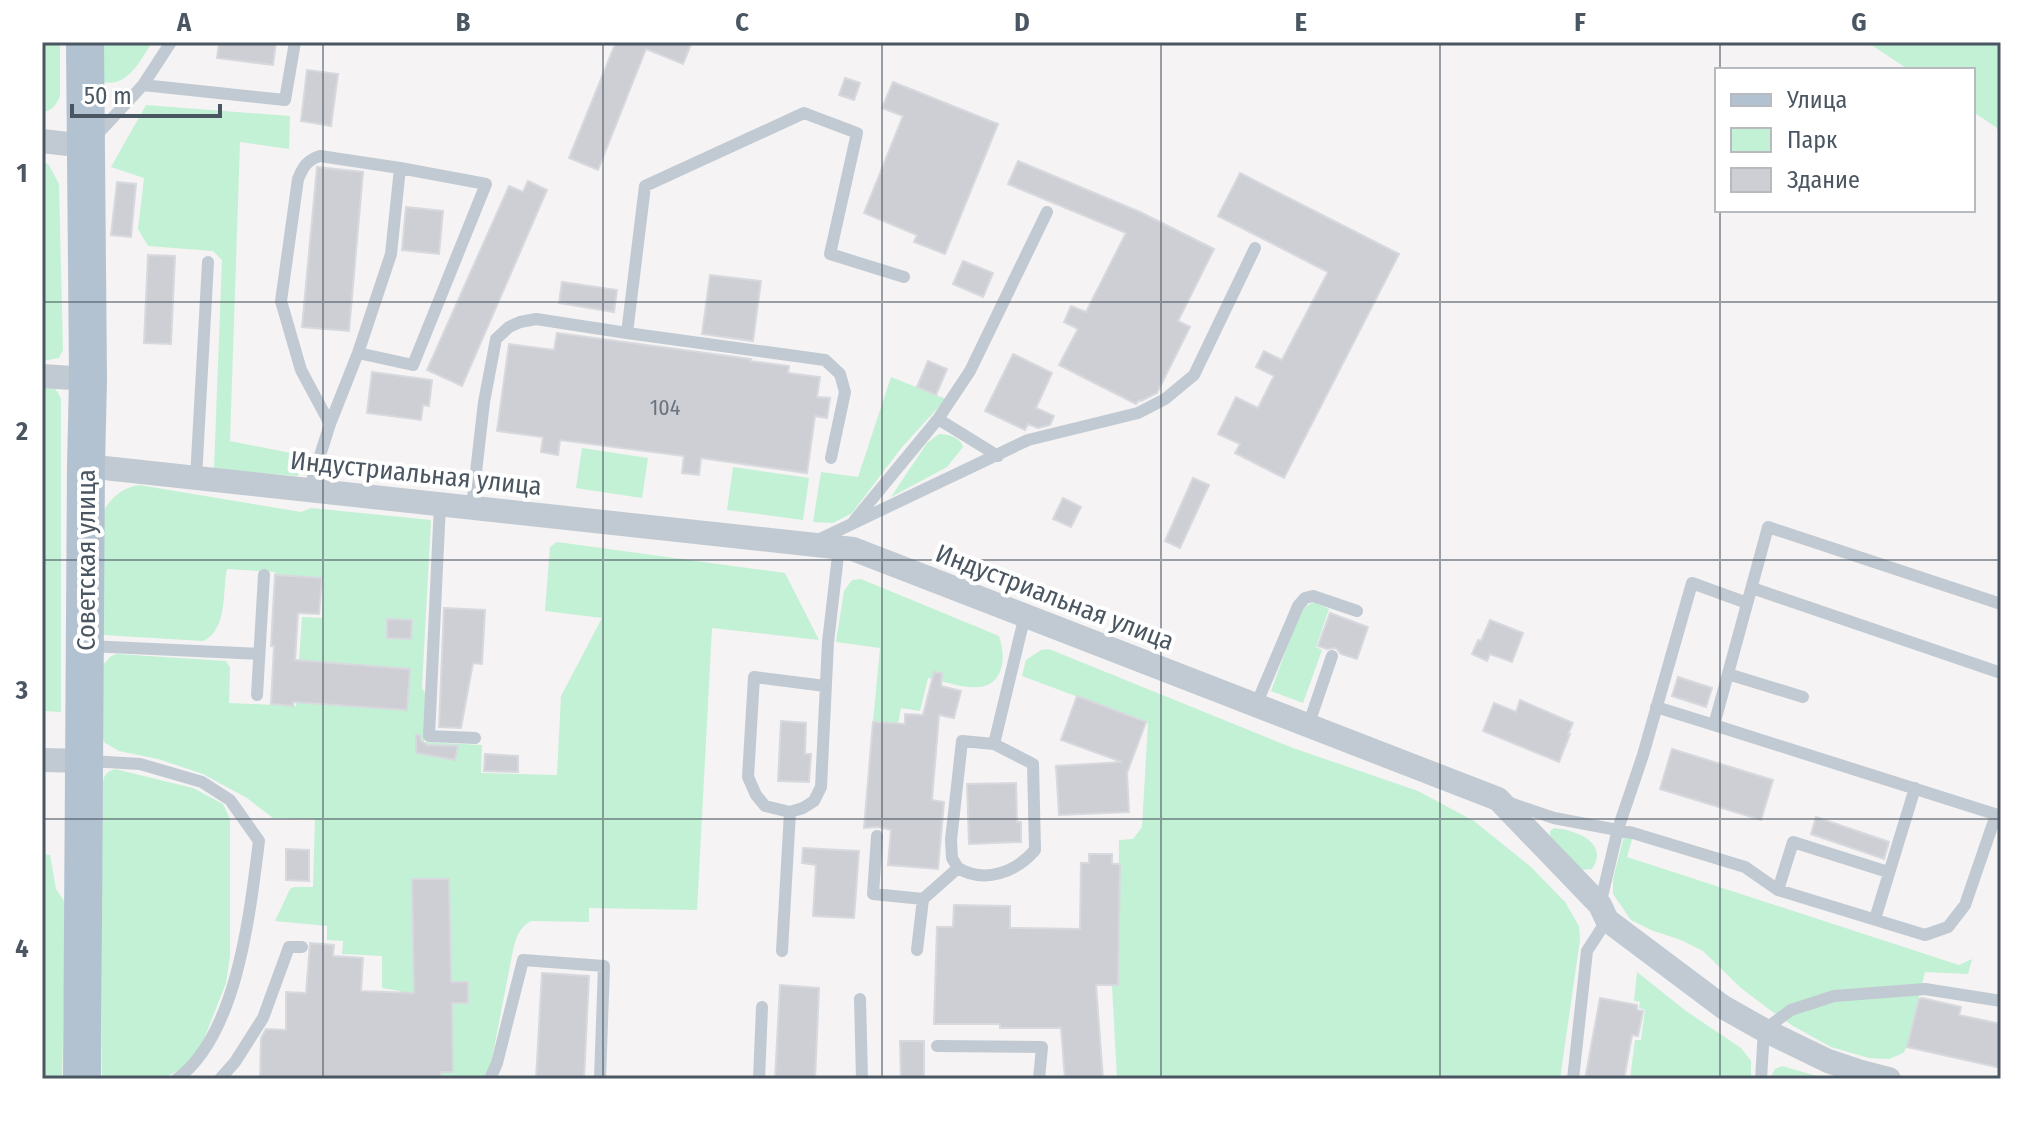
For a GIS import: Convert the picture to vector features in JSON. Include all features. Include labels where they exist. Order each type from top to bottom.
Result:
[{"type":"main road","name":"Советская улица","points":[[82,1079],[88,379],[85,42]]},
{"type":"street","points":[[42,141],[86,146]]},
{"type":"street","points":[[42,376],[88,379]]},
{"type":"street","name":"Индустриальная улица","points":[[86,466],[853,549],[1498,799],[1603,912],[1723,1007],[1828,1061],[1889,1079]]},
{"type":"street","points":[[42,760],[85,761]]},
{"type":"lane","points":[[86,146],[143,85],[171,42]]},
{"type":"lane","points":[[143,85],[285,100],[295,42]]},
{"type":"lane","points":[[627,333],[645,186],[804,113],[857,133],[830,254],[904,277]]},
{"type":"lane","points":[[330,424],[301,370],[281,301],[302,169],[311,159],[320,156],[486,184],[413,365],[358,353]]},
{"type":"lane","points":[[309,490],[391,254],[400,168]]},
{"type":"lane","points":[[852,523],[938,419],[970,371],[1047,212]]},
{"type":"lane","points":[[809,544],[1028,440],[1138,413],[1165,399],[1194,375],[1255,248]]},
{"type":"lane","points":[[196,478],[208,262]]},
{"type":"lane","points":[[472,507],[484,402],[496,339],[509,327],[536,319],[825,360],[840,374],[845,392],[831,458]]},
{"type":"lane","points":[[938,419],[998,456]]},
{"type":"lane","points":[[440,504],[429,736],[475,738]]},
{"type":"lane","points":[[1714,725],[1768,527],[2001,604]]},
{"type":"lane","points":[[825,686],[754,677],[748,777],[765,806],[790,812],[814,801],[821,787],[828,642],[839,547]]},
{"type":"lane","points":[[257,695],[264,575]]},
{"type":"lane","points":[[1573,1079],[1587,951],[1603,912],[1618,829],[1643,755],[1692,583],[1747,603]]},
{"type":"lane","points":[[1752,588],[2001,673]]},
{"type":"lane","points":[[1256,705],[1298,606],[1305,598],[1313,596],[1357,611]]},
{"type":"lane","points":[[994,744],[1025,615]]},
{"type":"lane","points":[[85,645],[259,654]]},
{"type":"lane","points":[[1308,726],[1332,656]]},
{"type":"lane","points":[[1728,674],[1803,697]]},
{"type":"lane","points":[[1498,799],[1554,818],[1618,829],[1745,867],[1778,890],[1925,935],[1948,927],[1965,905],[1998,816],[1656,707]]},
{"type":"lane","points":[[962,741],[994,744],[1033,764],[1035,850],[1019,865],[1002,874],[974,874],[958,868],[952,858],[951,840],[962,741]]},
{"type":"lane","points":[[85,761],[140,764],[202,782],[230,800],[259,841],[251,907],[234,985],[214,1032],[190,1069],[177,1079]]},
{"type":"lane","points":[[1875,919],[1915,788]]},
{"type":"lane","points":[[782,951],[790,812]]},
{"type":"lane","points":[[877,836],[873,894],[923,899]]},
{"type":"lane","points":[[1778,890],[1793,842],[1888,872]]},
{"type":"lane","points":[[917,950],[923,899],[958,868]]},
{"type":"lane","points":[[220,1079],[235,1062],[263,1018],[289,947],[302,947]]},
{"type":"lane","points":[[490,1079],[497,1063],[523,960],[604,966],[600,1079]]},
{"type":"lane","points":[[1761,1079],[1764,1030],[1791,1010],[1834,996],[1925,989],[2001,1001]]},
{"type":"lane","points":[[860,999],[862,1079]]},
{"type":"lane","points":[[759,1079],[762,1007]]},
{"type":"lane","points":[[937,1046],[1042,1047],[1039,1079]]},
{"type":"green space","points":[[42,42],[60,42],[60,96],[53,107],[42,113]]},
{"type":"green space","points":[[99,42],[152,42],[132,71],[112,83],[103,82]]},
{"type":"green space","points":[[1867,42],[2001,42],[2001,137],[1996,127],[1975,113],[1975,68],[1906,68]]},
{"type":"green space","points":[[146,105],[290,116],[289,149],[240,142],[230,441],[301,455],[298,476],[214,469],[222,260],[213,251],[148,246],[138,229],[144,178],[111,167]]},
{"type":"green space","points":[[42,160],[49,165],[59,184],[63,350],[59,358],[42,361]]},
{"type":"green space","points":[[891,377],[946,399],[902,447],[852,513],[833,523],[813,522],[821,472],[858,477]]},
{"type":"green space","points":[[42,380],[54,387],[61,399],[61,712],[42,711]]},
{"type":"green space","points":[[939,434],[953,437],[963,447],[947,467],[891,497],[927,443]]},
{"type":"green space","points":[[582,448],[648,458],[642,498],[576,488]]},
{"type":"green space","points":[[733,467],[809,478],[803,520],[727,510]]},
{"type":"green space","points":[[139,485],[301,512],[311,508],[431,520],[422,688],[426,694],[424,742],[482,745],[481,773],[557,775],[561,696],[602,618],[545,611],[550,547],[557,542],[785,573],[819,640],[712,628],[697,910],[589,908],[589,922],[527,923],[514,946],[487,1079],[403,1079],[400,991],[382,988],[382,956],[342,954],[343,941],[327,940],[327,926],[275,921],[290,889],[313,887],[315,819],[273,818],[247,798],[203,774],[158,759],[119,751],[105,743],[100,734],[103,665],[117,654],[226,661],[230,668],[229,703],[296,706],[302,617],[322,618],[324,578],[227,569],[217,628],[203,641],[103,635],[104,510],[118,493]]},
{"type":"green space","points":[[861,579],[999,636],[1003,655],[999,674],[993,682],[977,687],[928,678],[920,711],[901,708],[898,724],[873,722],[880,648],[836,642],[844,591],[852,580]]},
{"type":"green space","points":[[1311,603],[1329,609],[1316,647],[1322,650],[1303,703],[1271,691],[1297,620]]},
{"type":"green space","points":[[1049,649],[1293,748],[1418,791],[1474,821],[1531,867],[1565,902],[1579,926],[1580,940],[1560,1079],[1196,1079],[1141,1076],[1140,1079],[1117,1079],[1112,985],[1118,984],[1119,840],[1133,839],[1142,827],[1148,723],[1022,676],[1026,660],[1041,650]]},
{"type":"green space","points":[[115,769],[193,788],[223,804],[230,819],[230,956],[226,983],[202,1044],[189,1064],[163,1079],[102,1079],[102,786],[106,775]]},
{"type":"green space","points":[[1554,828],[1588,839],[1597,851],[1592,869],[1581,870],[1550,836]]},
{"type":"green space","points":[[1624,836],[1633,836],[1627,857],[1959,965],[1972,959],[1968,974],[1925,972],[1903,1053],[1889,1059],[1869,1058],[1831,1047],[1770,1010],[1741,988],[1703,951],[1631,920],[1613,894],[1613,879]]},
{"type":"green space","points":[[42,854],[50,855],[56,889],[66,904],[62,1079],[42,1079]]},
{"type":"green space","points":[[1637,972],[1686,1011],[1741,1048],[1751,1061],[1751,1079],[1630,1079],[1635,1040],[1641,1040],[1645,1010],[1639,1008],[1640,1002],[1634,1001]]},
{"type":"green space","points":[[1782,1066],[1827,1079],[1770,1079],[1775,1069]]},
{"type":"building","points":[[219,42],[276,42],[273,65],[217,58]]},
{"type":"building","points":[[616,42],[692,42],[683,64],[646,49],[598,170],[569,158]]},
{"type":"building","points":[[307,70],[338,74],[331,126],[301,121]]},
{"type":"building","points":[[845,78],[860,83],[854,100],[839,95]]},
{"type":"building","points":[[893,82],[998,124],[945,254],[914,242],[917,235],[864,213],[903,116],[882,108]]},
{"type":"building","points":[[1018,161],[1140,212],[1214,249],[1178,321],[1190,327],[1157,393],[1136,404],[1059,365],[1078,329],[1064,322],[1071,306],[1086,312],[1126,233],[1008,184]]},
{"type":"building","points":[[317,167],[363,172],[349,331],[302,327]]},
{"type":"building","points":[[1240,173],[1399,254],[1284,478],[1235,453],[1240,444],[1218,434],[1236,397],[1258,408],[1274,376],[1256,367],[1264,351],[1282,360],[1328,272],[1218,216]]},
{"type":"building","points":[[528,181],[547,190],[462,386],[427,370],[509,186],[523,192]]},
{"type":"building","points":[[117,182],[136,184],[131,237],[111,235]]},
{"type":"building","points":[[406,207],[443,211],[439,254],[402,250]]},
{"type":"building","points":[[148,255],[175,256],[171,344],[144,343]]},
{"type":"building","points":[[963,261],[993,273],[983,297],[953,284]]},
{"type":"building","points":[[710,275],[761,281],[753,341],[702,334]]},
{"type":"building","points":[[562,282],[617,290],[614,312],[559,303]]},
{"type":"building","points":[[557,333],[751,359],[789,366],[788,373],[820,377],[817,397],[830,398],[827,418],[815,416],[807,473],[701,458],[699,475],[682,473],[684,456],[560,440],[558,455],[541,452],[543,437],[497,431],[509,344],[554,350]]},
{"type":"building","points":[[1013,354],[1052,373],[1036,408],[1054,416],[1050,425],[1038,428],[1028,424],[1025,430],[985,411]]},
{"type":"building","points":[[928,361],[947,369],[936,395],[917,387]]},
{"type":"building","points":[[372,372],[432,380],[429,406],[423,405],[421,420],[367,413]]},
{"type":"building","points":[[1193,478],[1209,485],[1180,548],[1165,541]]},
{"type":"building","points":[[1063,498],[1081,507],[1071,527],[1053,519]]},
{"type":"building","points":[[275,575],[322,578],[319,614],[298,613],[295,660],[410,669],[407,710],[293,702],[293,706],[271,704]]},
{"type":"building","points":[[444,608],[485,610],[482,664],[473,663],[461,728],[439,727]]},
{"type":"building","points":[[1330,613],[1368,627],[1357,659],[1341,654],[1336,648],[1318,646]]},
{"type":"building","points":[[387,619],[412,620],[411,639],[387,638]]},
{"type":"building","points":[[1490,620],[1523,633],[1512,662],[1490,654],[1487,661],[1472,654]]},
{"type":"building","points":[[934,672],[942,673],[941,686],[961,691],[954,718],[939,715],[932,800],[944,802],[938,869],[888,865],[891,830],[864,828],[873,722],[905,724],[905,714],[923,715]]},
{"type":"building","points":[[1678,677],[1712,688],[1706,707],[1672,696]]},
{"type":"building","points":[[1077,696],[1146,722],[1127,773],[1129,812],[1059,815],[1056,766],[1122,762],[1061,740]]},
{"type":"building","points":[[1520,700],[1573,723],[1559,762],[1483,731],[1494,703],[1516,712]]},
{"type":"building","points":[[781,721],[806,723],[805,754],[811,754],[809,782],[778,781]]},
{"type":"building","points":[[416,735],[420,735],[421,741],[428,745],[458,746],[455,760],[416,753]]},
{"type":"building","points":[[1672,749],[1773,780],[1761,820],[1660,789]]},
{"type":"building","points":[[485,754],[518,756],[518,772],[484,771]]},
{"type":"building","points":[[1016,783],[1021,842],[969,844],[967,784]]},
{"type":"building","points":[[1816,817],[1889,842],[1884,859],[1811,834]]},
{"type":"building","points":[[803,848],[859,851],[854,918],[813,916],[816,865],[802,863]]},
{"type":"building","points":[[286,849],[309,850],[309,881],[286,880]]},
{"type":"building","points":[[1089,854],[1112,854],[1112,864],[1120,864],[1118,985],[1096,985],[1103,1079],[1065,1079],[1061,1028],[934,1024],[937,927],[953,927],[954,905],[1010,906],[1010,928],[1080,929],[1081,863],[1089,863]]},
{"type":"building","points":[[412,879],[449,879],[451,982],[468,982],[468,1003],[452,1003],[453,1072],[441,1072],[441,1079],[260,1079],[261,1038],[266,1029],[286,1030],[286,992],[306,993],[310,943],[334,945],[333,956],[363,958],[361,991],[414,993]]},
{"type":"building","points":[[542,973],[589,976],[584,1079],[536,1079]]},
{"type":"building","points":[[780,985],[819,988],[815,1079],[775,1079]]},
{"type":"building","points":[[1600,998],[1637,1005],[1637,1010],[1643,1011],[1638,1036],[1632,1035],[1624,1079],[1585,1079]]},
{"type":"building","points":[[1919,999],[1961,1007],[1959,1015],[2001,1024],[2001,1068],[1907,1047]]},
{"type":"building","points":[[900,1041],[924,1041],[924,1079],[901,1079]]}]
